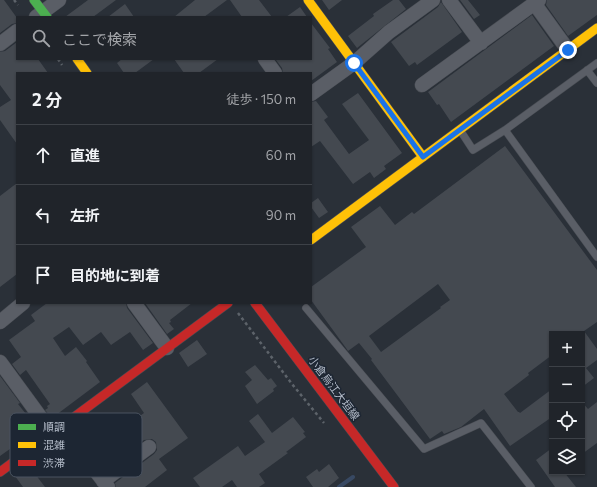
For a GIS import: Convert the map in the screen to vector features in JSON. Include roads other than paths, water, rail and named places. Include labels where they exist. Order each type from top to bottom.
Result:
[{"type":"street","points":[[34,0],[42,15],[59,0]]},
{"type":"street","points":[[308,0],[423,157]]},
{"type":"street","points":[[312,93],[354,63],[390,32],[433,0]]},
{"type":"street","points":[[448,0],[481,43]]},
{"type":"street","points":[[422,85],[536,2],[568,50]]},
{"type":"street","points":[[312,239],[597,28]]},
{"type":"street","points":[[0,44],[16,32]]},
{"type":"street","points":[[78,60],[86,72]]},
{"type":"street","points":[[266,60],[274,72]]},
{"type":"street","points":[[0,322],[22,304]]},
{"type":"street","points":[[135,304],[167,348]]},
{"type":"street","points":[[79,413],[227,304]]},
{"type":"street","name":"小倉烏江大垣線","points":[[256,304],[394,487]]},
{"type":"street","points":[[0,362],[43,413]]},
{"type":"street","points":[[142,453],[149,447]]},
{"type":"street","points":[[0,472],[10,464]]},
{"type":"street","points":[[106,484],[114,477]]},
{"type":"lane","points":[[460,130],[473,150],[505,130],[597,63]]},
{"type":"lane","points":[[587,70],[597,83]]},
{"type":"lane","points":[[505,130],[597,257]]},
{"type":"lane","points":[[306,308],[424,449],[480,423],[531,487]]},
{"type":"waterway","points":[[339,487],[353,477]]}]
